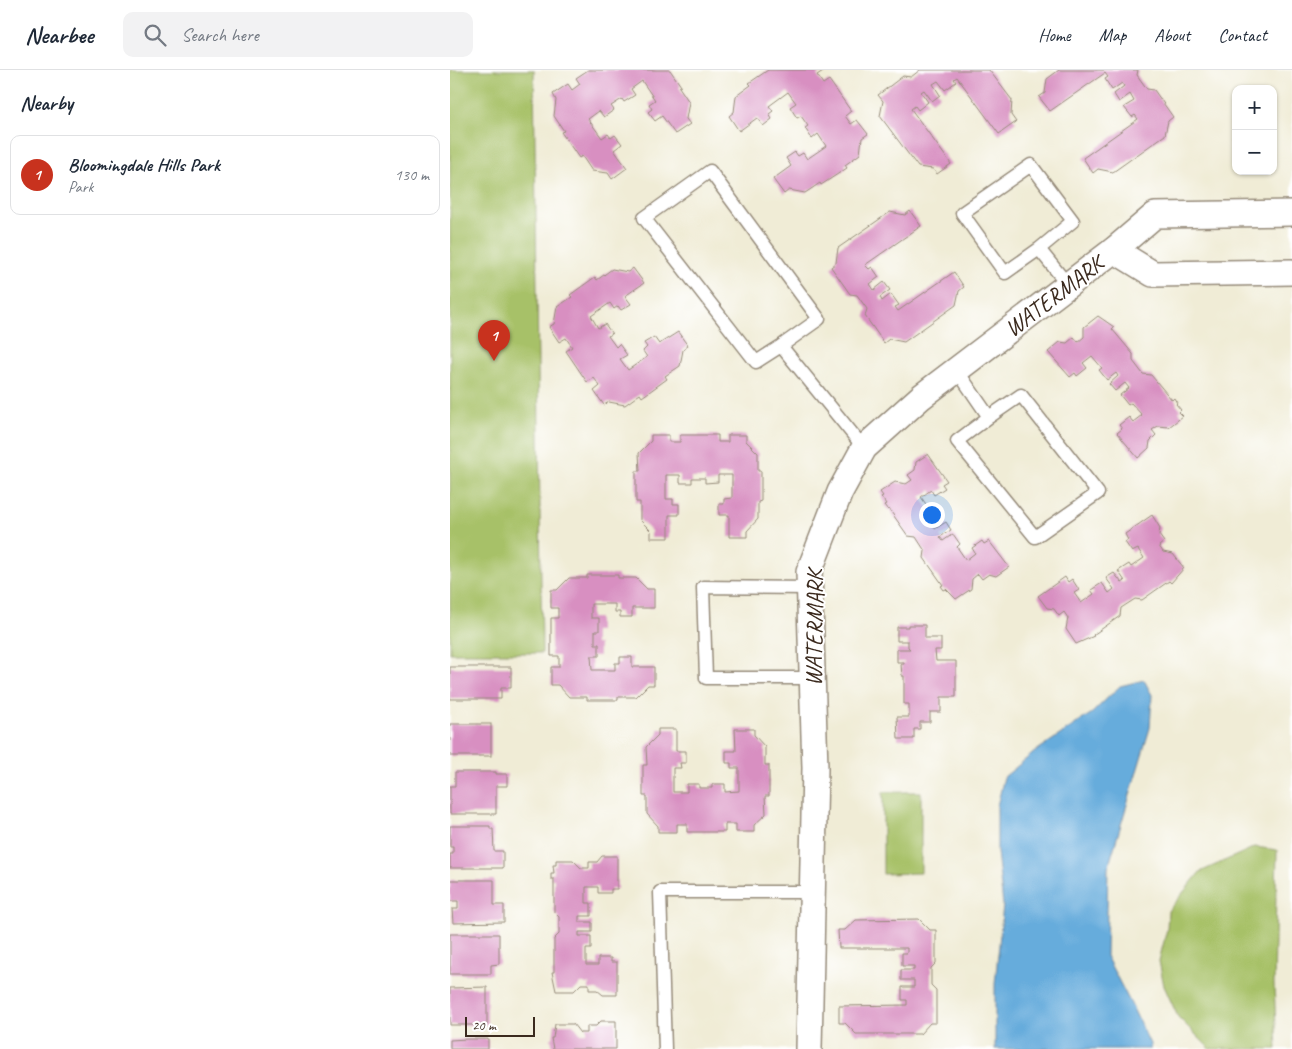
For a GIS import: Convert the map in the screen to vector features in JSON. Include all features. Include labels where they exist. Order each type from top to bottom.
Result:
[{"type":"street","name":"WATERMARK","points":[[809,1049],[815,768],[809,572],[840,492],[864,448],[921,397],[1068,286],[1155,215],[1292,213]]},
{"type":"street","points":[[1114,250],[1153,274],[1292,272]]},
{"type":"lane","points":[[1031,165],[1073,221],[1039,249],[1006,273],[962,213],[1031,165]]},
{"type":"lane","points":[[710,171],[819,319],[781,346],[756,362],[644,218],[710,171]]},
{"type":"lane","points":[[1039,249],[1068,286]]},
{"type":"lane","points":[[781,346],[864,448]]},
{"type":"lane","points":[[956,370],[989,417]]},
{"type":"lane","points":[[1020,395],[1098,493],[1035,538],[957,441],[989,417],[1020,395]]},
{"type":"lane","points":[[809,588],[703,587],[706,678],[812,678]]},
{"type":"lane","points":[[665,1049],[660,892],[812,892]]},
{"type":"green space","points":[[450,70],[534,70],[542,653],[450,653]]},
{"type":"green space","points":[[883,792],[921,792],[921,873],[883,874]]},
{"type":"green space","points":[[1255,847],[1277,850],[1274,984],[1277,1049],[1210,1049],[1178,1017],[1164,986],[1159,961],[1167,929],[1168,911],[1200,872]]},
{"type":"water","points":[[1144,680],[1152,695],[1150,728],[1108,868],[1106,956],[1150,1044],[1150,1049],[995,1049],[995,984],[1003,905],[997,852],[997,806],[1004,777],[1036,751],[1092,713],[1120,686]]},
{"type":"building","points":[[588,70],[670,70],[689,102],[686,119],[690,124],[675,134],[662,116],[655,121],[648,112],[652,109],[649,104],[655,100],[642,81],[631,89],[635,95],[624,102],[622,99],[611,106],[614,110],[604,117],[599,111],[588,119],[602,138],[608,134],[611,138],[615,135],[622,144],[614,150],[627,168],[612,179],[608,173],[592,171],[582,156],[579,158],[561,132],[564,131],[554,116],[556,100],[553,94],[568,84],[572,90],[580,84],[576,78]]},
{"type":"building","points":[[768,70],[822,70],[817,75],[823,84],[829,80],[851,111],[845,116],[851,124],[857,120],[868,134],[862,138],[860,154],[845,165],[847,168],[805,193],[789,190],[784,194],[773,179],[791,166],[786,158],[795,152],[798,156],[803,153],[807,159],[826,146],[818,134],[812,139],[805,128],[808,126],[801,116],[797,118],[790,107],[796,103],[788,92],[769,106],[773,111],[769,114],[772,119],[763,126],[757,118],[739,131],[729,116],[734,112],[736,96],[751,85],[749,83]]},
{"type":"building","points":[[920,70],[989,70],[1012,100],[1011,115],[1016,122],[999,134],[957,77],[954,79],[956,82],[945,90],[938,81],[933,84],[940,95],[932,101],[924,90],[921,92],[928,102],[918,110],[915,106],[911,109],[951,164],[937,174],[933,169],[918,167],[880,116],[883,101],[878,95],[903,76],[911,77]]},
{"type":"building","points":[[1059,70],[1138,70],[1137,75],[1147,89],[1154,90],[1173,117],[1168,121],[1165,135],[1113,172],[1098,169],[1093,173],[1083,158],[1138,119],[1135,115],[1132,117],[1124,107],[1134,101],[1130,94],[1119,102],[1114,94],[1124,86],[1122,83],[1112,90],[1105,79],[1108,77],[1105,73],[1050,111],[1039,97],[1045,93],[1047,79]]},
{"type":"building","points":[[910,211],[921,226],[865,265],[869,269],[872,267],[879,277],[870,284],[874,290],[884,282],[890,290],[880,297],[882,301],[891,294],[899,305],[895,307],[898,311],[954,272],[964,287],[959,291],[956,305],[904,342],[889,339],[884,343],[865,316],[867,309],[857,295],[850,294],[831,267],[836,263],[838,248],[890,212],[905,215]]},
{"type":"building","points":[[633,268],[644,283],[625,296],[631,304],[621,310],[618,306],[614,309],[610,303],[591,316],[598,328],[605,324],[612,334],[608,336],[616,347],[619,344],[627,355],[620,359],[628,370],[647,357],[643,351],[647,347],[644,343],[654,337],[659,344],[678,332],[688,346],[683,350],[680,366],[665,376],[667,379],[642,397],[640,394],[625,405],[609,402],[604,405],[594,391],[600,386],[594,378],[587,382],[566,351],[572,347],[566,338],[559,342],[549,327],[554,324],[557,307],[595,277],[597,280],[612,269],[628,272]]},
{"type":"building","points":[[1098,316],[1114,327],[1112,329],[1133,354],[1133,361],[1143,374],[1151,375],[1172,400],[1174,398],[1181,410],[1179,412],[1183,416],[1169,427],[1158,426],[1152,430],[1156,435],[1150,441],[1149,448],[1138,458],[1117,433],[1122,429],[1119,425],[1129,417],[1133,422],[1142,415],[1131,403],[1128,405],[1120,395],[1129,388],[1125,383],[1115,391],[1109,384],[1118,376],[1116,373],[1107,380],[1099,370],[1102,368],[1092,356],[1083,363],[1087,368],[1077,376],[1075,373],[1070,377],[1048,352],[1060,342],[1067,343],[1074,337],[1078,342],[1084,337],[1084,327]]},
{"type":"building","points":[[651,435],[669,435],[669,442],[680,442],[680,435],[718,435],[718,442],[728,442],[728,435],[746,435],[746,441],[758,453],[758,471],[761,471],[761,501],[758,502],[758,519],[747,531],[747,537],[729,537],[729,515],[719,515],[719,504],[724,504],[724,499],[732,498],[732,475],[718,475],[718,482],[705,483],[705,478],[692,478],[692,483],[680,483],[680,475],[666,475],[666,499],[673,499],[673,504],[679,504],[679,515],[669,515],[669,538],[651,538],[651,531],[640,520],[640,502],[636,502],[636,471],[640,471],[639,453],[651,441]]},
{"type":"building","points":[[928,454],[947,481],[942,484],[945,488],[934,495],[931,490],[921,497],[930,510],[934,507],[941,517],[932,524],[935,529],[946,522],[951,530],[940,537],[943,541],[953,534],[960,544],[957,547],[966,560],[975,553],[972,548],[982,541],[984,544],[989,541],[1009,567],[996,576],[989,574],[982,579],[978,574],[972,579],[971,589],[956,599],[941,586],[943,585],[924,558],[925,551],[916,537],[908,536],[889,509],[884,505],[886,504],[880,492],[895,482],[906,484],[912,480],[908,475],[915,470],[916,462]]},
{"type":"building","points":[[1152,515],[1160,528],[1159,535],[1164,542],[1159,546],[1163,552],[1173,554],[1184,568],[1171,583],[1169,581],[1142,600],[1135,599],[1121,608],[1120,616],[1094,636],[1076,644],[1066,629],[1068,618],[1064,612],[1059,616],[1054,609],[1047,608],[1038,596],[1065,577],[1068,582],[1072,579],[1079,590],[1074,593],[1081,603],[1094,594],[1091,590],[1102,583],[1109,593],[1114,589],[1106,578],[1114,573],[1122,583],[1125,581],[1118,571],[1129,564],[1131,567],[1144,558],[1138,549],[1132,552],[1125,542],[1128,540],[1125,534]]},
{"type":"building","points":[[587,575],[618,575],[618,578],[636,578],[647,589],[654,589],[654,608],[632,608],[632,617],[620,617],[620,612],[615,612],[615,604],[591,604],[591,618],[599,618],[599,631],[595,631],[595,644],[599,644],[599,656],[591,656],[592,670],[615,670],[615,663],[620,663],[620,657],[632,657],[632,667],[654,667],[654,685],[648,685],[636,697],[618,697],[618,700],[587,700],[587,697],[569,697],[558,685],[551,685],[551,667],[559,667],[559,656],[551,656],[551,618],[558,618],[558,608],[551,608],[551,590],[557,590],[569,578],[587,578]]},
{"type":"building","points":[[908,625],[925,625],[925,638],[941,638],[941,650],[935,650],[936,661],[956,661],[956,697],[941,697],[941,712],[930,712],[930,722],[920,722],[920,729],[914,729],[914,739],[898,739],[897,717],[909,717],[909,704],[904,704],[904,676],[902,676],[901,664],[904,664],[904,662],[897,662],[897,649],[910,649],[908,641],[897,641],[897,627],[908,627]]},
{"type":"building","points":[[450,667],[511,667],[511,688],[501,688],[501,699],[450,699]]},
{"type":"building","points":[[450,724],[491,724],[491,756],[450,756]]},
{"type":"building","points":[[658,729],[676,729],[676,751],[686,751],[686,763],[680,763],[681,768],[673,768],[673,792],[687,792],[687,784],[699,784],[699,788],[712,788],[712,784],[725,784],[725,792],[739,791],[739,768],[731,768],[731,763],[726,763],[726,751],[736,751],[735,729],[754,729],[754,735],[765,747],[765,765],[769,765],[769,796],[765,796],[766,814],[754,825],[754,832],[736,832],[736,824],[725,824],[725,832],[687,832],[687,824],[677,824],[677,832],[658,832],[658,826],[647,814],[647,796],[643,796],[643,765],[647,765],[646,747],[658,735]]},
{"type":"building","points":[[455,772],[496,772],[496,774],[507,774],[507,786],[496,786],[496,814],[450,814],[450,786],[455,786]]},
{"type":"building","points":[[450,826],[490,826],[490,829],[493,829],[494,851],[503,851],[503,868],[450,868],[450,854],[453,854],[453,847],[450,847]]},
{"type":"building","points":[[602,856],[617,856],[617,889],[611,889],[611,893],[598,893],[598,887],[586,887],[586,903],[591,903],[591,916],[579,916],[579,922],[592,922],[592,932],[579,932],[579,936],[591,936],[591,949],[586,949],[586,965],[598,965],[598,958],[611,958],[611,962],[617,962],[617,995],[603,995],[597,990],[589,990],[589,984],[581,984],[574,991],[556,991],[552,972],[554,972],[554,939],[559,934],[559,917],[554,912],[554,879],[551,879],[551,873],[554,873],[553,865],[556,865],[556,860],[573,860],[581,868],[589,868],[589,862],[597,862]]},
{"type":"building","points":[[450,880],[494,880],[494,905],[504,905],[504,922],[453,923],[452,909],[458,909],[458,901],[450,901]]},
{"type":"building","points":[[919,919],[930,930],[936,930],[936,963],[931,968],[931,985],[936,990],[936,1023],[930,1023],[920,1034],[856,1034],[845,1023],[839,1023],[839,1006],[907,1005],[907,1000],[902,1000],[902,987],[914,987],[914,980],[901,980],[901,970],[914,970],[914,966],[902,966],[902,953],[907,953],[907,948],[839,948],[838,930],[845,930],[856,920]]},
{"type":"building","points":[[450,934],[499,934],[499,964],[491,965],[491,974],[450,974]]},
{"type":"building","points":[[487,987],[487,1025],[450,1025],[450,988]]},
{"type":"building","points":[[601,1021],[616,1021],[616,1049],[553,1049],[551,1038],[553,1038],[555,1024],[573,1024],[580,1033],[587,1033],[587,1026],[596,1026]]},
{"type":"building","points":[[488,1039],[488,1049],[450,1049],[450,1040]]},
{"type":"place","name":"Bloomingdale Hills Park","points":[[494,361]]}]
